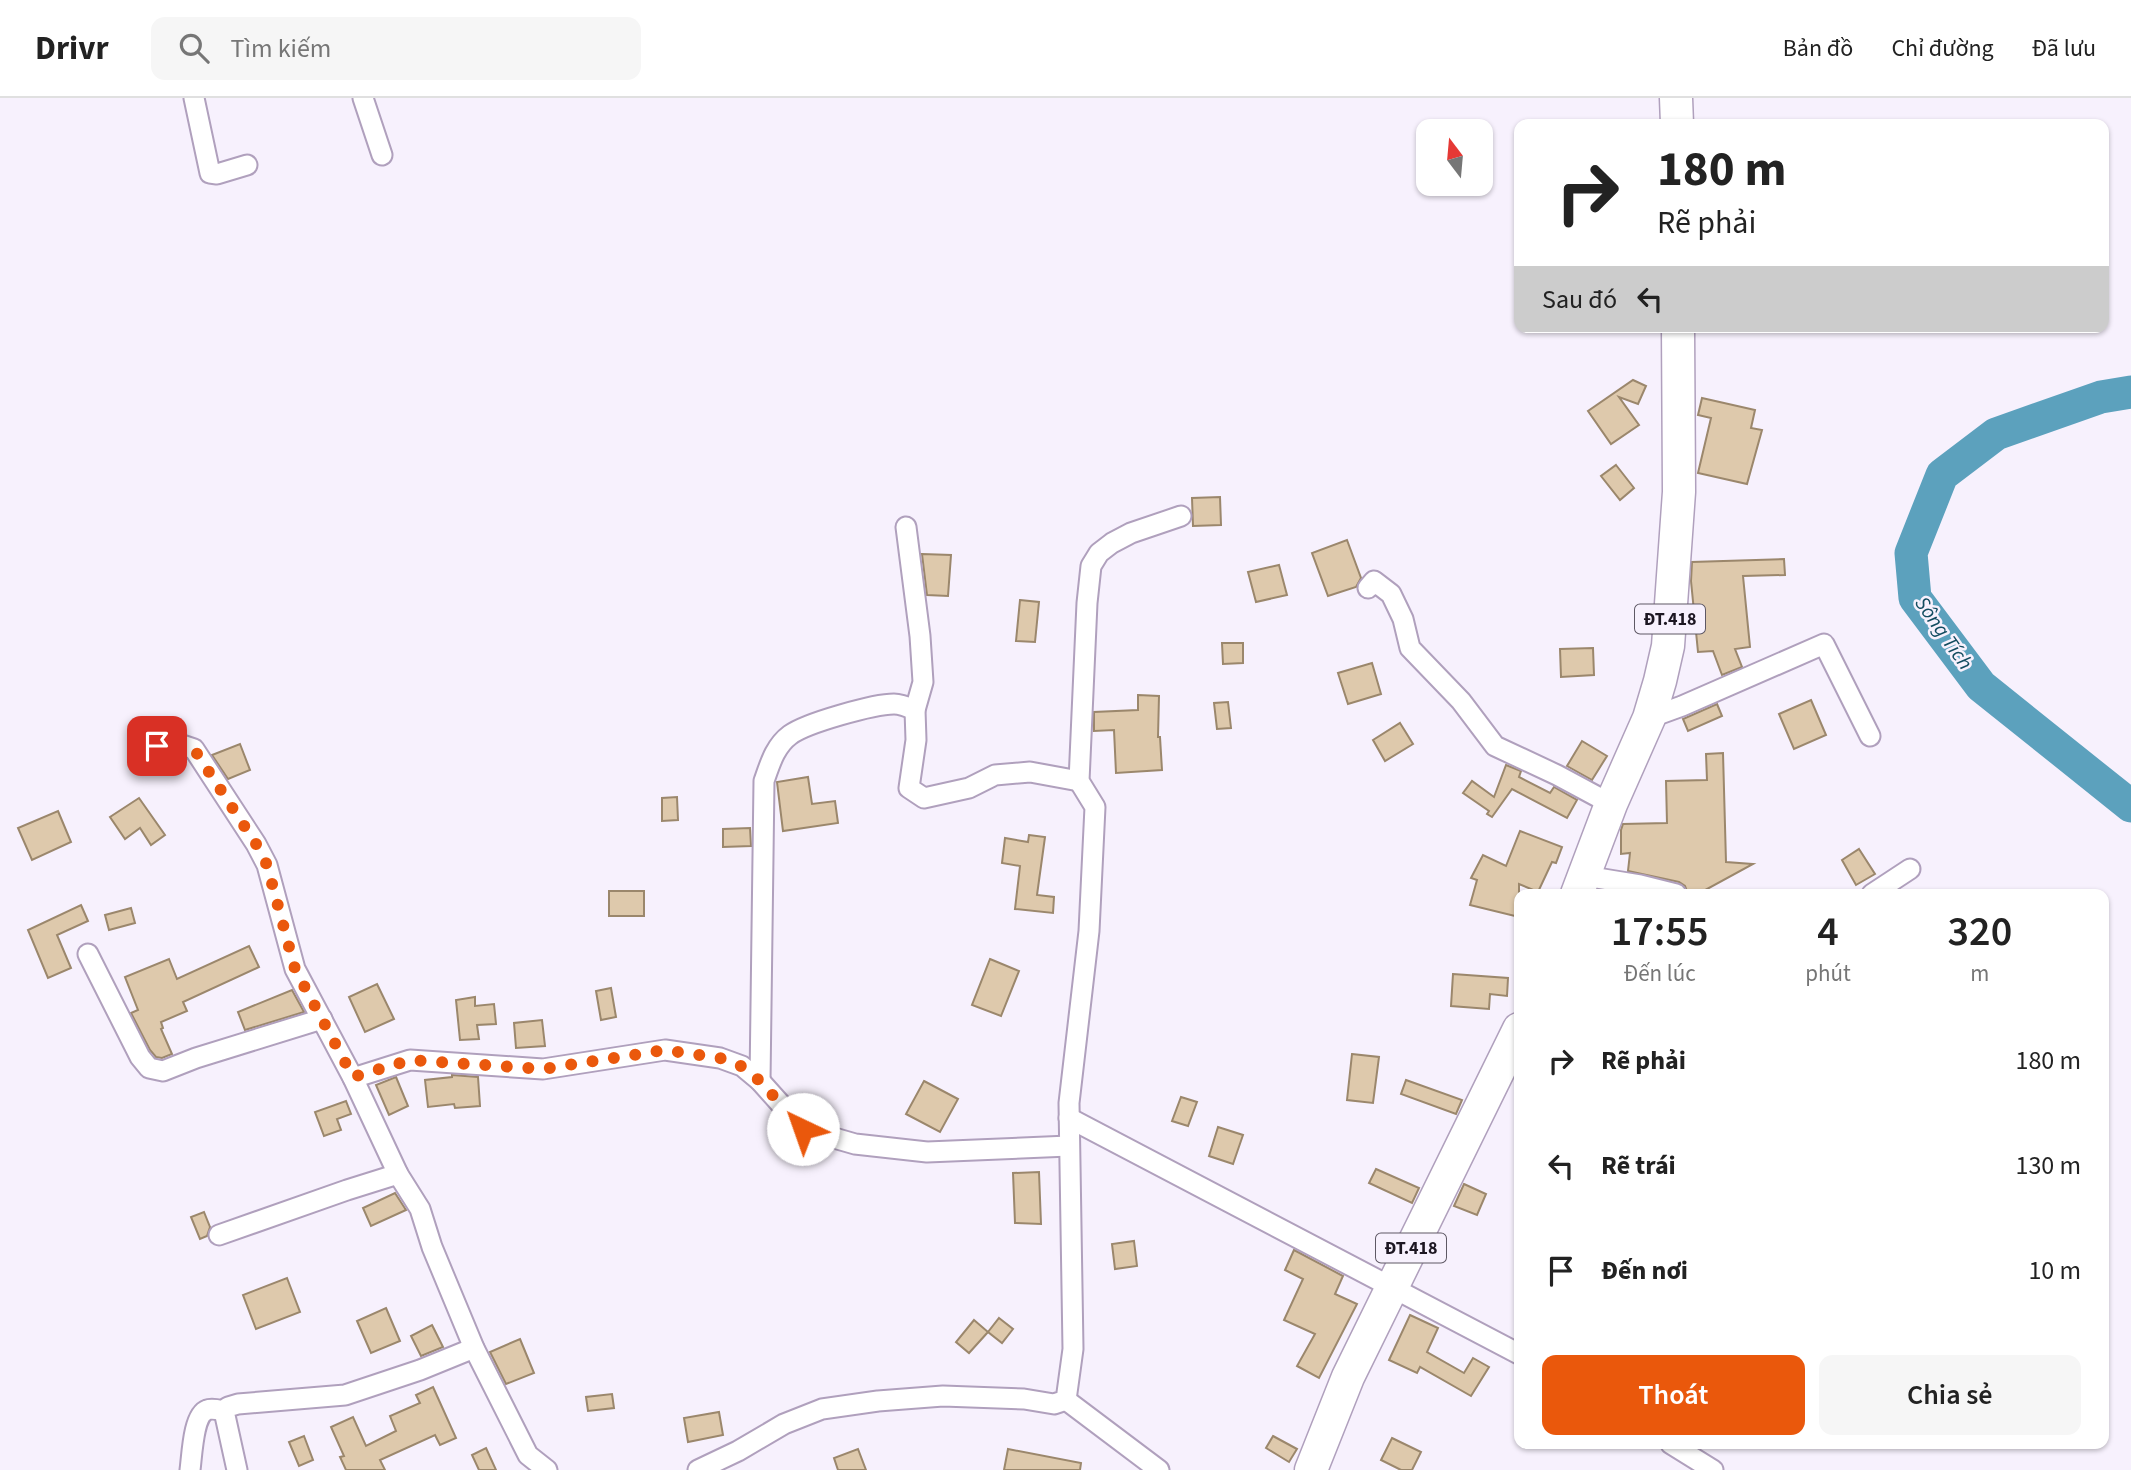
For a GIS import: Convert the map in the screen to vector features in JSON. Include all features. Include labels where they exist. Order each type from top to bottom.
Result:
[{"type":"main road","points":[[1676,98],[1677,119]]},
{"type":"main road","name":"ĐT.418","points":[[1581,885],[1611,804],[1649,718],[1661,681],[1668,646],[1679,492],[1678,333]]},
{"type":"main road","name":"ĐT.418","points":[[1311,1470],[1348,1377],[1514,1039]]},
{"type":"street","points":[[193,98],[210,173],[217,174],[247,165]]},
{"type":"street","points":[[363,98],[382,155]]},
{"type":"street","points":[[1066,1400],[1073,1349],[1069,1103],[1089,931],[1095,807],[1079,780],[1091,566],[1099,553],[1112,542],[1181,516]]},
{"type":"street","points":[[906,527],[923,682],[915,710],[916,740],[909,788],[924,798],[968,788],[995,775],[1030,772],[1079,780]]},
{"type":"street","points":[[1368,588],[1374,581],[1391,594],[1403,619],[1410,648],[1461,701],[1494,746],[1611,804]]},
{"type":"street","points":[[1649,718],[1824,644],[1870,736]]},
{"type":"street","points":[[760,1081],[764,781],[775,751],[789,735],[813,723],[888,704],[915,710]]},
{"type":"street","points":[[139,746],[182,745],[194,749],[256,844],[267,865],[295,969],[353,1077],[398,1174],[420,1209],[432,1247],[474,1348],[528,1455],[547,1470]]},
{"type":"street","points":[[1880,889],[1910,869]]},
{"type":"street","points":[[1581,885],[1640,885],[1656,889]]},
{"type":"street","points":[[88,954],[140,1058],[149,1068],[163,1070],[322,1019]]},
{"type":"street","points":[[353,1077],[410,1060],[543,1069],[665,1050],[720,1058],[741,1066],[760,1081],[803,1129],[855,1144],[928,1152],[1069,1146]]},
{"type":"street","points":[[1069,1118],[1514,1351]]},
{"type":"street","points":[[219,1235],[398,1174]]},
{"type":"street","points":[[224,1411],[239,1404],[345,1395],[420,1370],[474,1348]]},
{"type":"street","points":[[698,1470],[738,1451],[784,1424],[822,1409],[943,1396],[1024,1399],[1054,1404],[1066,1400]]},
{"type":"street","points":[[1066,1400],[1159,1470]]},
{"type":"street","points":[[190,1470],[200,1415],[206,1410],[224,1411]]},
{"type":"street","points":[[224,1411],[237,1470]]},
{"type":"street","points":[[1679,1449],[1713,1470]]},
{"type":"building","points":[[1633,380],[1646,386],[1638,404],[1619,397],[1639,425],[1611,444],[1588,411]]},
{"type":"building","points":[[1702,398],[1755,410],[1751,428],[1762,430],[1747,484],[1698,473],[1711,418],[1698,415]]},
{"type":"building","points":[[1616,465],[1634,488],[1620,500],[1601,476]]},
{"type":"building","points":[[1220,497],[1221,525],[1193,526],[1192,498]]},
{"type":"building","points":[[1347,540],[1361,578],[1356,587],[1328,596],[1312,553]]},
{"type":"building","points":[[922,554],[951,555],[948,596],[927,595]]},
{"type":"building","points":[[1784,559],[1785,575],[1743,576],[1750,647],[1735,649],[1742,667],[1722,675],[1713,651],[1698,652],[1691,581],[1692,562]]},
{"type":"building","points":[[1279,565],[1287,595],[1256,602],[1248,572]]},
{"type":"building","points":[[1020,600],[1039,602],[1035,642],[1016,641]]},
{"type":"building","points":[[1222,643],[1243,643],[1243,663],[1223,664]]},
{"type":"building","points":[[1593,648],[1594,675],[1561,677],[1560,649]]},
{"type":"building","points":[[1372,663],[1381,694],[1348,704],[1338,673]]},
{"type":"building","points":[[1138,695],[1159,696],[1158,737],[1162,770],[1116,773],[1114,730],[1094,731],[1094,712],[1138,710]]},
{"type":"building","points":[[1811,700],[1826,735],[1794,749],[1779,714]]},
{"type":"building","points":[[1228,702],[1231,728],[1217,729],[1214,703]]},
{"type":"building","points":[[1717,704],[1722,716],[1688,731],[1683,719]]},
{"type":"building","points":[[1400,723],[1413,744],[1385,761],[1373,740]]},
{"type":"building","points":[[1582,741],[1607,756],[1592,780],[1567,766]]},
{"type":"building","points":[[240,744],[250,770],[228,779],[212,755]]},
{"type":"building","points":[[1723,753],[1726,862],[1753,864],[1707,889],[1686,889],[1679,882],[1628,871],[1630,853],[1621,854],[1623,824],[1667,823],[1666,781],[1707,780],[1706,754]]},
{"type":"building","points":[[1506,765],[1521,771],[1519,777],[1550,793],[1554,787],[1577,800],[1567,818],[1512,789],[1492,817],[1487,814],[1489,811],[1463,793],[1472,781],[1494,797]]},
{"type":"building","points":[[808,777],[812,804],[835,801],[838,823],[783,831],[777,782]]},
{"type":"building","points":[[677,797],[678,820],[662,821],[662,798]]},
{"type":"building","points":[[139,798],[165,835],[151,845],[140,828],[125,839],[110,817]]},
{"type":"building","points":[[58,811],[71,842],[32,860],[18,828]]},
{"type":"building","points":[[750,828],[751,846],[723,847],[723,829]]},
{"type":"building","points":[[1520,831],[1562,847],[1556,863],[1552,862],[1539,889],[1519,884],[1519,889],[1514,889],[1514,916],[1470,905],[1477,880],[1471,878],[1483,855],[1506,866]]},
{"type":"building","points":[[1029,835],[1045,837],[1037,895],[1054,897],[1053,913],[1015,909],[1020,866],[1002,863],[1005,838],[1028,842]]},
{"type":"building","points":[[1859,849],[1875,874],[1856,885],[1842,860]]},
{"type":"building","points":[[609,891],[644,891],[644,916],[609,916]]},
{"type":"building","points":[[81,905],[88,921],[57,935],[71,968],[48,978],[28,930]]},
{"type":"building","points":[[131,908],[135,923],[109,930],[105,915]]},
{"type":"building","points":[[249,946],[259,967],[183,1002],[187,1011],[161,1022],[161,1029],[172,1054],[156,1057],[131,1013],[138,1010],[125,977],[169,959],[177,979]]},
{"type":"building","points":[[990,959],[1019,971],[1001,1016],[972,1005]]},
{"type":"building","points":[[1453,974],[1508,978],[1507,996],[1490,994],[1489,1009],[1451,1006]]},
{"type":"building","points":[[377,984],[394,1019],[365,1032],[349,997]]},
{"type":"building","points":[[611,988],[616,1017],[601,1020],[596,991]]},
{"type":"building","points":[[292,990],[304,1012],[245,1030],[238,1012]]},
{"type":"building","points":[[475,997],[475,1006],[494,1004],[496,1024],[477,1025],[479,1039],[460,1040],[456,1000]]},
{"type":"building","points":[[542,1020],[545,1046],[516,1048],[514,1023]]},
{"type":"building","points":[[1352,1054],[1379,1057],[1373,1103],[1347,1100]]},
{"type":"building","points":[[452,1075],[478,1077],[480,1106],[455,1108],[454,1104],[428,1107],[425,1080]]},
{"type":"building","points":[[396,1077],[408,1106],[389,1115],[376,1085]]},
{"type":"building","points":[[1406,1080],[1462,1100],[1456,1114],[1401,1094]]},
{"type":"building","points":[[924,1081],[958,1099],[940,1132],[906,1114]]},
{"type":"building","points":[[1181,1097],[1197,1102],[1188,1126],[1172,1121]]},
{"type":"building","points":[[346,1101],[351,1114],[337,1119],[341,1130],[324,1136],[315,1112]]},
{"type":"building","points":[[1218,1127],[1243,1135],[1233,1164],[1209,1156]]},
{"type":"building","points":[[1376,1169],[1419,1188],[1412,1203],[1369,1183]]},
{"type":"building","points":[[1039,1172],[1041,1224],[1015,1223],[1013,1173]]},
{"type":"building","points":[[1464,1184],[1486,1194],[1477,1215],[1454,1206]]},
{"type":"building","points":[[395,1193],[406,1210],[371,1226],[363,1208]]},
{"type":"building","points":[[204,1212],[210,1227],[207,1236],[200,1239],[191,1217]]},
{"type":"building","points":[[1134,1241],[1137,1266],[1115,1269],[1112,1244]]},
{"type":"building","points":[[1294,1250],[1343,1276],[1335,1294],[1357,1304],[1319,1378],[1297,1366],[1315,1334],[1284,1320],[1303,1279],[1285,1270]]},
{"type":"building","points":[[287,1278],[300,1312],[256,1329],[243,1295]]},
{"type":"building","points":[[386,1308],[400,1341],[371,1353],[357,1321]]},
{"type":"building","points":[[1410,1315],[1438,1328],[1427,1352],[1464,1373],[1473,1358],[1489,1367],[1471,1396],[1420,1367],[1417,1373],[1389,1360]]},
{"type":"building","points":[[999,1318],[1013,1329],[1002,1343],[988,1332]]},
{"type":"building","points":[[974,1320],[988,1332],[969,1353],[956,1342]]},
{"type":"building","points":[[432,1325],[443,1347],[421,1356],[411,1336]]},
{"type":"building","points":[[520,1339],[534,1373],[506,1384],[490,1352]]},
{"type":"building","points":[[433,1387],[456,1438],[440,1445],[435,1435],[380,1460],[385,1470],[346,1470],[340,1457],[344,1456],[331,1427],[353,1417],[366,1446],[396,1431],[390,1416],[420,1403],[416,1395]]},
{"type":"building","points":[[612,1394],[614,1408],[588,1411],[586,1397]]},
{"type":"building","points":[[719,1412],[723,1435],[688,1442],[684,1418]]},
{"type":"building","points":[[304,1436],[313,1460],[299,1466],[289,1442]]},
{"type":"building","points":[[1273,1436],[1297,1449],[1289,1462],[1266,1448]]},
{"type":"building","points":[[1392,1438],[1421,1452],[1412,1470],[1401,1470],[1381,1460]]},
{"type":"building","points":[[486,1448],[496,1470],[479,1470],[472,1455]]},
{"type":"building","points":[[858,1449],[866,1470],[838,1470],[834,1458]]},
{"type":"building","points":[[1008,1449],[1081,1463],[1080,1470],[1004,1470]]},
{"type":"waterway","name":"Sông Tích","points":[[2131,392],[2101,397],[1996,434],[1942,475],[1911,553],[1915,598],[1981,686],[2131,806]]},
{"type":"route","points":[[157,746],[182,745],[194,749],[256,844],[267,865],[295,969],[353,1077],[410,1060],[543,1069],[665,1050],[720,1058],[741,1066],[760,1081],[803,1129]]}]
